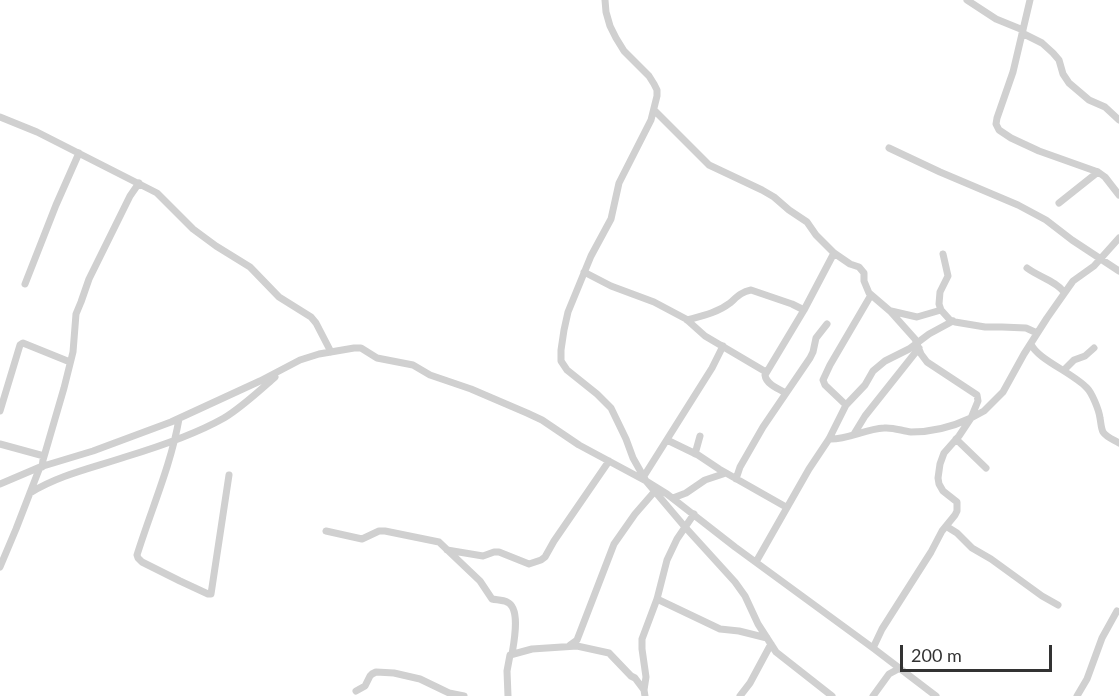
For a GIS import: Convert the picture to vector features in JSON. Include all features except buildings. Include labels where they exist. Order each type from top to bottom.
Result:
[{"type":"street","points":[[606,0],[606,12],[616,38],[624,51],[649,76],[657,90],[651,120],[619,183],[612,219],[591,256],[566,321],[561,361],[567,370],[611,408],[633,458],[645,478],[746,596],[758,624],[780,657],[832,696]]},
{"type":"street","points":[[967,0],[996,19],[1023,31],[1041,43],[1059,60],[1069,83],[1089,100],[1105,107],[1119,120]]},
{"type":"street","points":[[1030,0],[1013,72],[996,124],[999,130],[1011,138],[1098,172],[1119,195]]},
{"type":"street","points":[[654,110],[709,165],[774,197],[807,222],[834,253],[859,267],[864,272],[864,281],[871,295],[890,311],[915,339],[927,362],[976,395],[978,401],[971,418],[943,455],[938,478],[940,488],[957,502],[957,511],[882,629],[873,648]]},
{"type":"street","points":[[0,117],[37,132],[158,193],[193,229],[250,267],[279,297],[311,317],[331,352]]},
{"type":"street","points":[[890,148],[1018,205],[1046,220],[1119,271]]},
{"type":"street","points":[[25,284],[79,153]]},
{"type":"street","points":[[1059,204],[1098,172]]},
{"type":"street","points":[[0,567],[41,467],[73,352],[76,314],[130,196],[140,183]]},
{"type":"street","points":[[829,439],[840,439],[882,428],[910,432],[941,429],[984,411],[1003,392],[1030,344],[1064,292],[1073,281],[1089,271],[1119,238]]},
{"type":"street","points":[[786,393],[765,379],[766,372],[804,310],[834,253]]},
{"type":"street","points":[[943,254],[948,276],[940,292],[939,304],[940,310],[952,321],[985,327],[1026,328],[1037,333]]},
{"type":"street","points":[[1028,268],[1060,286],[1064,292]]},
{"type":"street","points":[[584,272],[687,320],[700,333],[766,372]]},
{"type":"street","points":[[687,320],[712,313],[737,296],[751,290],[804,310]]},
{"type":"street","points":[[846,405],[825,385],[823,380],[871,295]]},
{"type":"street","points":[[890,311],[917,316],[940,310]]},
{"type":"street","points":[[854,434],[918,346],[929,334],[952,321]]},
{"type":"street","points":[[736,478],[764,427],[810,358],[816,339],[827,324]]},
{"type":"street","points":[[0,411],[20,345],[23,343],[70,362]]},
{"type":"street","points":[[1030,344],[1036,352],[1089,390],[1099,413],[1103,432],[1119,443]]},
{"type":"street","points":[[645,478],[723,346]]},
{"type":"street","points":[[756,562],[809,468],[829,439],[846,405],[865,385],[874,369],[885,361],[918,346]]},
{"type":"street","points":[[0,484],[41,467],[93,451],[179,419],[300,360],[319,354],[359,348],[377,358],[413,365],[430,375],[471,389],[543,420],[579,445],[645,478],[936,696]]},
{"type":"street","points":[[1064,370],[1074,360],[1085,356],[1094,348]]},
{"type":"street","points":[[30,493],[76,471],[140,452],[203,428],[225,417],[283,369]]},
{"type":"street","points":[[179,419],[175,440],[137,556],[142,562],[208,594],[212,592],[229,475]]},
{"type":"street","points":[[694,454],[700,436]]},
{"type":"street","points":[[956,439],[986,468]]},
{"type":"street","points":[[667,440],[786,507]]},
{"type":"street","points":[[0,444],[44,456]]},
{"type":"street","points":[[447,550],[483,556],[499,552],[529,564],[541,560],[609,461]]},
{"type":"street","points":[[673,498],[686,493],[705,480],[726,473]]},
{"type":"street","points":[[568,646],[577,640],[614,544],[655,491]]},
{"type":"street","points":[[644,693],[646,677],[641,645],[657,599],[667,560],[694,514]]},
{"type":"street","points":[[947,525],[972,548],[1058,606]]},
{"type":"street","points":[[326,531],[362,539],[379,531],[393,532],[438,542],[480,581],[492,599],[506,601],[514,611],[515,632],[512,654],[508,659],[508,696]]},
{"type":"street","points":[[657,599],[720,629],[739,631],[769,641]]},
{"type":"street","points":[[1077,696],[1087,679],[1102,638],[1117,611]]},
{"type":"street","points":[[740,696],[750,683],[769,641]]},
{"type":"street","points":[[512,654],[532,649],[568,646],[581,646],[612,654],[620,665],[635,678],[644,693]]},
{"type":"street","points":[[873,696],[889,674],[900,668]]},
{"type":"street","points":[[356,691],[365,686],[370,676],[376,672],[403,674],[420,679],[444,691],[464,696]]}]
